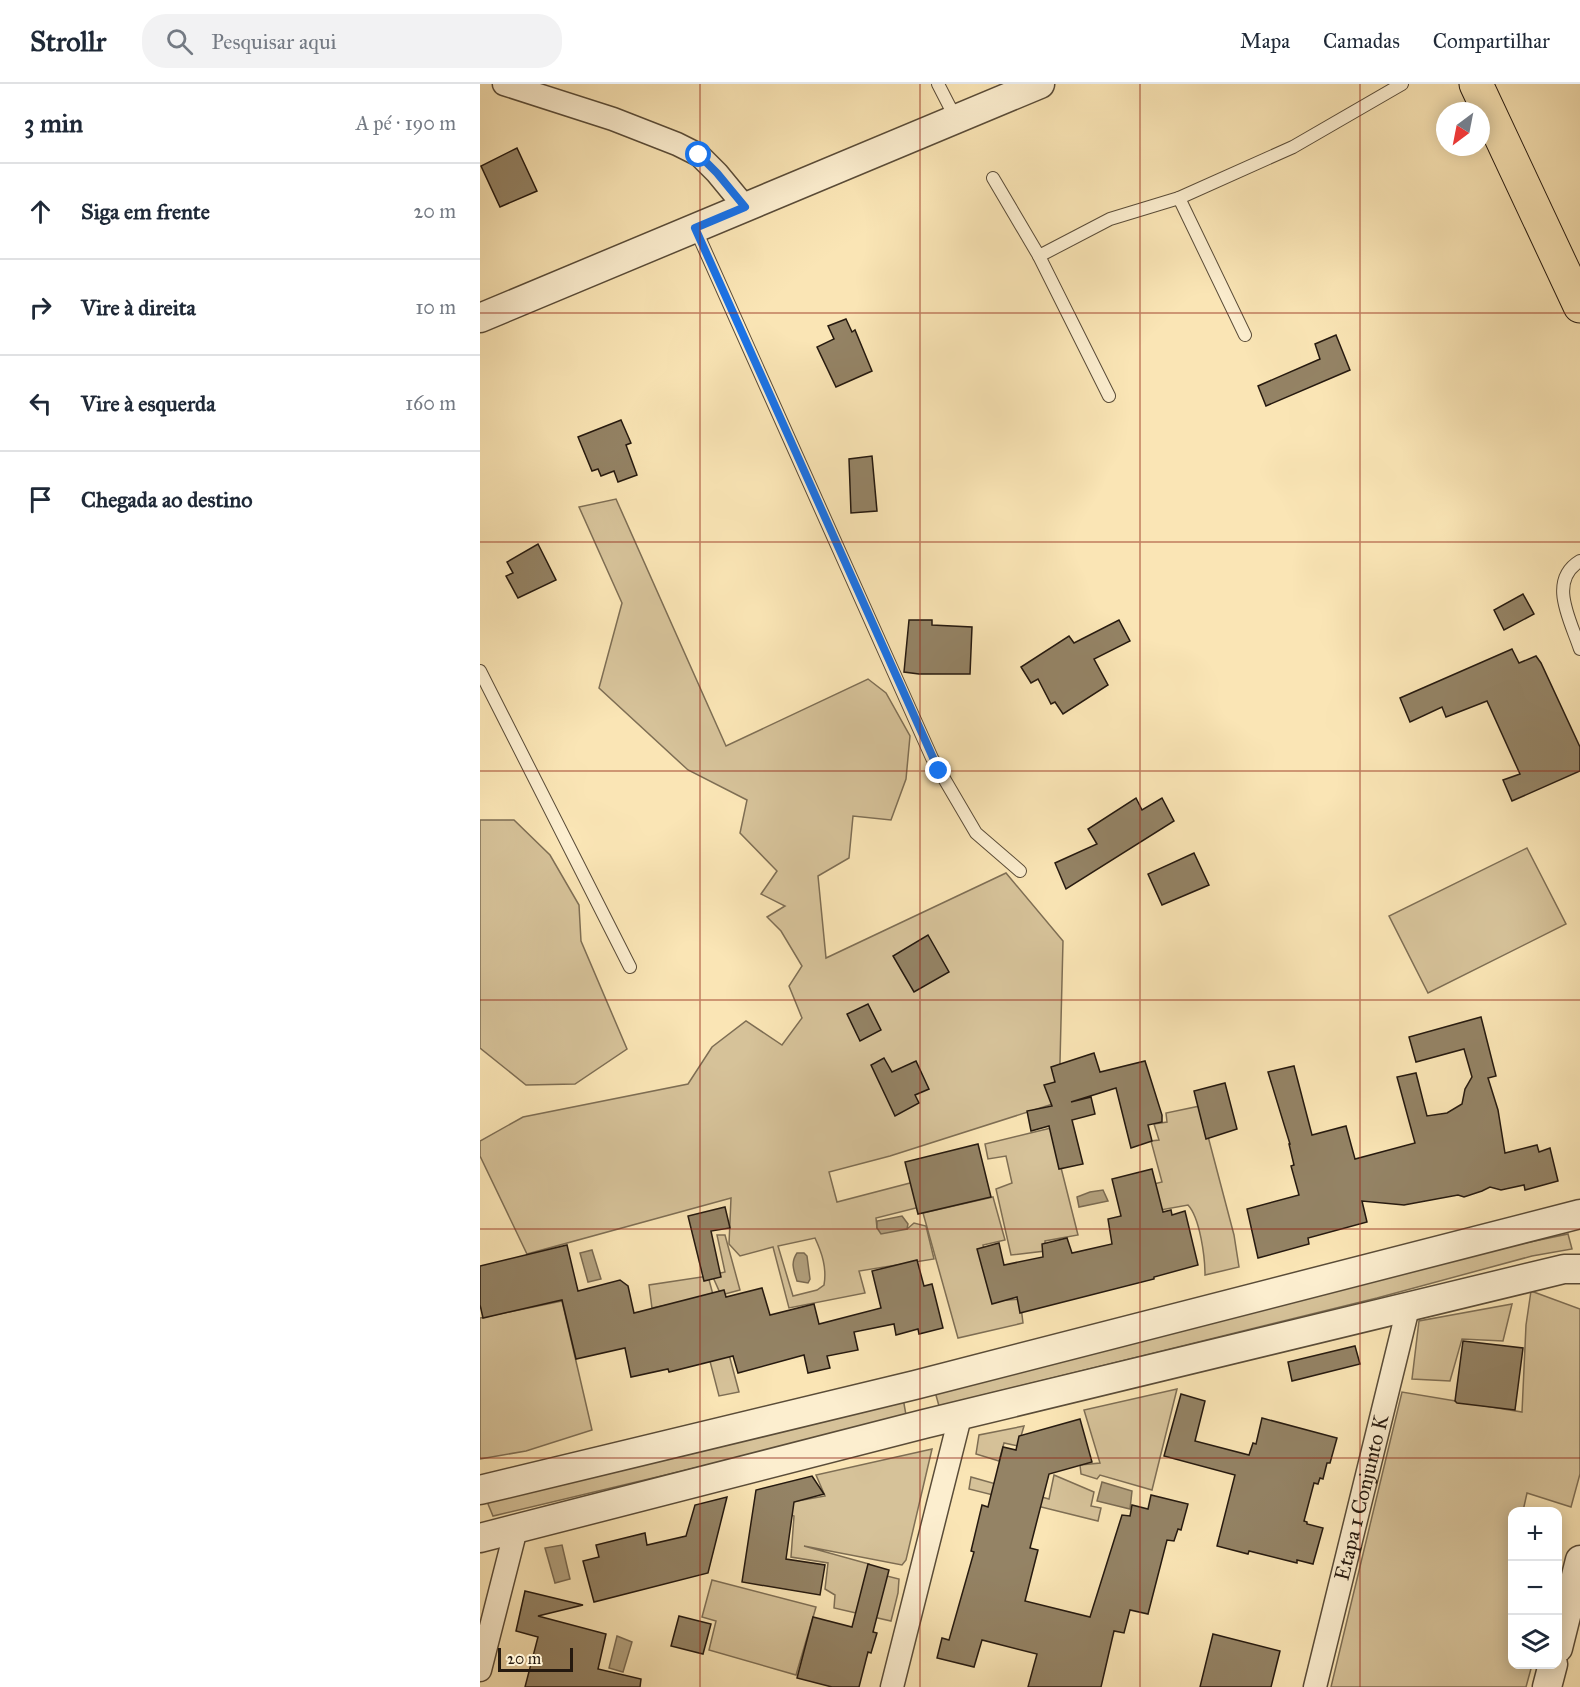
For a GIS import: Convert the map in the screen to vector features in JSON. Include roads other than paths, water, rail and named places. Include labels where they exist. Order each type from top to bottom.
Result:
[{"type":"main road","points":[[1476,84],[1580,306]]},
{"type":"street","points":[[504,84],[614,119],[678,144],[699,155],[745,207]]},
{"type":"street","points":[[480,318],[1040,84]]},
{"type":"street","points":[[480,1490],[915,1385],[1580,1214]]},
{"type":"street","points":[[480,1537],[924,1425],[1564,1269],[1580,1269]]},
{"type":"street","name":"Etapa 1 Conjunto K","points":[[1315,1687],[1408,1308]]},
{"type":"street","points":[[915,1385],[924,1425]]},
{"type":"street","points":[[892,1687],[960,1417]]},
{"type":"street","points":[[480,1670],[516,1529]]},
{"type":"street","points":[[1562,1629],[1580,1560]]},
{"type":"street","points":[[1547,1687],[1552,1669]]},
{"type":"lane","points":[[938,84],[956,119]]},
{"type":"lane","points":[[1039,256],[1110,219],[1179,198],[1293,147],[1402,84]]},
{"type":"lane","points":[[993,178],[1039,256],[1109,396]]},
{"type":"lane","points":[[1179,198],[1245,336]]},
{"type":"lane","points":[[695,228],[932,758],[976,832],[1020,871]]},
{"type":"lane","points":[[1580,561],[1564,576],[1561,591],[1580,649]]},
{"type":"lane","points":[[480,671],[630,967]]}]
